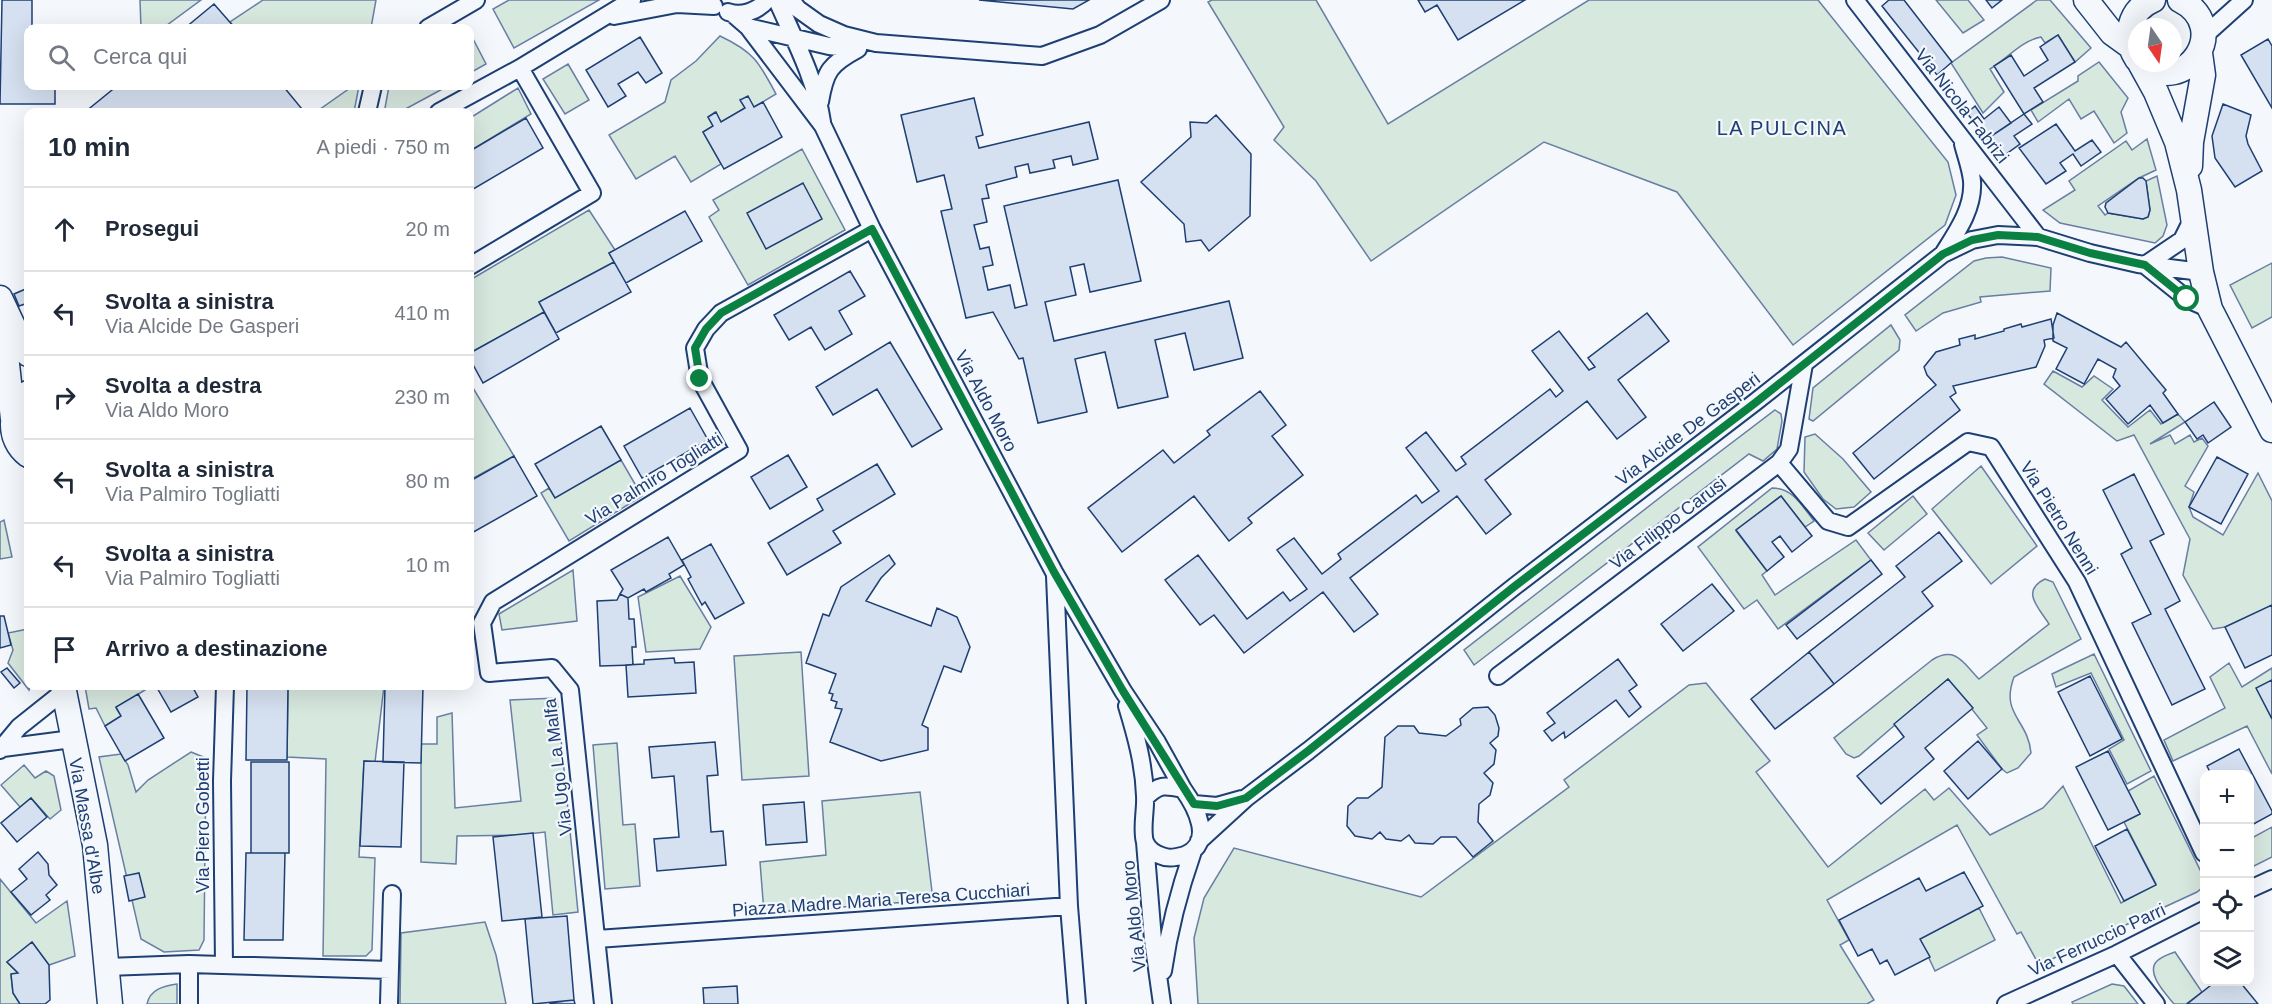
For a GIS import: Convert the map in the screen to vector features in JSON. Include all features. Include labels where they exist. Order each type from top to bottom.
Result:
[{"type":"street","points":[[435,24],[476,0]]},
{"type":"street","points":[[446,108],[520,68],[632,0]]},
{"type":"street","points":[[733,14],[753,10],[762,6],[767,0]]},
{"type":"street","points":[[777,0],[820,105],[823,126]]},
{"type":"street","points":[[791,0],[798,9],[819,24],[844,35],[876,43],[1042,57],[1100,35],[1161,0]]},
{"type":"street","name":"Via Nicola Fabrizi","points":[[1855,0],[2038,237]]},
{"type":"street","points":[[2086,0],[2128,49]]},
{"type":"street","points":[[2133,18],[2141,7],[2153,0]]},
{"type":"street","points":[[2180,0],[2195,10],[2200,18],[2202,44],[2203,75],[2191,142],[2189,190]]},
{"type":"street","points":[[2182,68],[2189,65],[2202,44],[2244,0]]},
{"type":"street","points":[[600,20],[677,4],[712,3],[733,14],[748,27],[823,126]]},
{"type":"street","points":[[748,27],[829,46],[857,49]]},
{"type":"street","points":[[820,105],[824,79],[833,63],[857,49],[876,43]]},
{"type":"street","points":[[474,264],[592,193],[520,68]]},
{"type":"street","points":[[2145,72],[2178,142],[2189,190],[2201,272],[2210,309],[2272,430]]},
{"type":"street","points":[[368,108],[372,90]]},
{"type":"street","name":"Via Aldo Moro","points":[[823,126],[872,229],[1054,572],[1183,789]]},
{"type":"street","points":[[1943,254],[1968,210],[1972,182],[1961,138]]},
{"type":"street","points":[[2193,218],[2182,240],[2145,265],[2187,299],[2210,309]]},
{"type":"street","name":"Via Palmiro Togliatti","points":[[493,602],[739,450],[700,379],[695,348],[706,329],[721,313],[872,229]]},
{"type":"street","name":"Via Alcide De Gasperi","points":[[1196,846],[1246,798],[1943,254],[1972,240],[1998,235],[2038,237],[2090,253],[2145,265],[2201,272]]},
{"type":"street","points":[[0,298],[24,348]]},
{"type":"street","points":[[0,336],[6,355],[15,437],[24,454]]},
{"type":"street","name":"Via Filippo Carusi","points":[[1498,676],[1779,463],[1789,449],[1804,364]]},
{"type":"street","points":[[13,419],[16,408],[24,398]]},
{"type":"street","name":"Via Pietro Nenni","points":[[1779,463],[1828,521],[1848,527],[1968,442],[1991,447],[2077,582],[2200,842]]},
{"type":"street","points":[[1054,572],[1069,906],[1077,1004]]},
{"type":"street","name":"Via Ugo La Malfa","points":[[493,602],[482,623],[489,673],[552,668],[570,690],[603,1004]]},
{"type":"street","points":[[2,749],[20,727],[62,690]]},
{"type":"street","name":"Via Massa d'Albe","points":[[63,690],[94,845],[110,1004]]},
{"type":"street","name":"Via Piero Gobetti","points":[[224,965],[222,781],[225,690]]},
{"type":"street","name":"Via Aldo Moro","points":[[1123,691],[1141,752],[1145,798]]},
{"type":"street","points":[[2,749],[72,739]]},
{"type":"street","points":[[1168,785],[1183,789],[1194,804],[1201,828],[1196,846],[1181,856],[1165,858],[1153,852],[1145,842],[1145,798],[1155,788],[1168,785]]},
{"type":"street","name":"Via Alcide De Gasperi","points":[[1194,804],[1217,806],[1246,798]]},
{"type":"street","name":"Via Aldo Moro","points":[[1145,842],[1153,940],[1162,1004]]},
{"type":"street","name":"Via Aldo Moro","points":[[1161,986],[1179,892],[1196,846]]},
{"type":"street","points":[[2254,887],[2272,879]]},
{"type":"street","points":[[389,1004],[392,894]]},
{"type":"street","name":"Piazza Madre Maria Teresa Cucchiari","points":[[597,939],[1069,906]]},
{"type":"street","name":"Via Ferruccio Parri","points":[[2006,1004],[2117,954],[2200,912]]},
{"type":"street","points":[[2117,954],[2156,1004]]},
{"type":"street","points":[[189,964],[189,1004]]},
{"type":"street","points":[[107,967],[189,964],[390,970]]},
{"type":"shaded area","points":[[140,0],[201,0],[168,24],[141,24]]},
{"type":"shaded area","points":[[263,0],[376,0],[372,24],[232,24],[230,22]]},
{"type":"shaded area","points":[[509,0],[599,0],[514,48],[493,9]]},
{"type":"shaded area","points":[[1212,0],[1316,0],[1388,124],[1589,0],[1818,0],[1948,162],[1956,195],[1945,225],[1793,345],[1677,192],[1544,142],[1371,261],[1316,181],[1274,140],[1284,127],[1208,2]]},
{"type":"shaded area","points":[[1936,0],[1968,0],[1984,20],[1963,33]]},
{"type":"shaded area","points":[[2037,0],[2050,0],[2091,48],[2075,62],[2058,35],[2045,43],[2041,37],[2027,42],[1990,69],[2004,92],[1983,113],[1951,63]]},
{"type":"shaded area","points":[[720,36],[741,47],[754,59],[776,94],[754,107],[741,100],[745,108],[721,122],[715,112],[708,117],[713,126],[703,132],[721,164],[691,182],[675,156],[636,179],[609,135],[665,102],[671,80],[696,61]]},
{"type":"shaded area","points":[[474,41],[486,64],[474,71]]},
{"type":"shaded area","points":[[2099,62],[2128,98],[2121,112],[2127,133],[2114,143],[2094,111],[2081,119],[2069,99],[2038,122],[2031,110],[2078,81],[2078,76]]},
{"type":"shaded area","points":[[568,64],[589,100],[565,114],[543,79]]},
{"type":"shaded area","points":[[518,88],[531,114],[474,149],[474,116]]},
{"type":"shaded area","points":[[347,90],[358,90],[355,108],[322,108]]},
{"type":"shaded area","points":[[388,90],[441,90],[407,108],[385,108]]},
{"type":"shaded area","points":[[2147,139],[2156,170],[2139,178],[2098,206],[2105,215],[2108,213],[2143,219],[2148,217],[2150,210],[2146,181],[2157,176],[2167,225],[2163,236],[2155,243],[2060,223],[2043,210],[2075,190],[2069,181],[2126,141],[2132,150]]},
{"type":"shaded area","points":[[802,149],[845,230],[748,285],[709,217],[719,210],[713,200]]},
{"type":"shaded area","points":[[589,210],[615,250],[609,253],[614,262],[539,302],[544,312],[474,351],[474,278]]},
{"type":"shaded area","points":[[2002,257],[2051,268],[2050,291],[1980,297],[1981,302],[1943,313],[1916,331],[1905,315],[1974,261]]},
{"type":"shaded area","points":[[2272,263],[2272,317],[2252,328],[2230,285]]},
{"type":"shaded area","points":[[1891,325],[1900,340],[1899,350],[1813,421],[1809,419],[1813,388]]},
{"type":"shaded area","points":[[2053,371],[2082,387],[2094,376],[2113,389],[2102,400],[2128,427],[2150,410],[2161,424],[2178,414],[2185,422],[2150,444],[2170,435],[2175,444],[2190,435],[2194,442],[2202,438],[2208,446],[2185,486],[2194,492],[2189,507],[2193,517],[2223,535],[2258,473],[2272,501],[2272,605],[2225,627],[2213,629],[2183,575],[2190,539],[2134,435],[2117,441],[2044,384]]},
{"type":"shaded area","points":[[474,390],[514,456],[474,478]]},
{"type":"shaded area","points":[[1775,410],[1781,414],[1782,421],[1777,449],[1763,461],[1749,454],[1474,665],[1464,650]]},
{"type":"shaded area","points":[[1815,434],[1843,459],[1871,492],[1854,507],[1836,509],[1823,499],[1804,472],[1805,437]]},
{"type":"shaded area","points":[[621,460],[642,496],[569,541],[541,493],[549,488],[555,497]]},
{"type":"shaded area","points":[[1981,466],[2037,546],[1991,584],[1932,509]]},
{"type":"shaded area","points":[[1772,488],[1791,494],[1814,521],[1805,527],[1781,496],[1736,531],[1767,571],[1762,575],[1775,595],[1856,540],[1871,560],[1778,629],[1757,600],[1744,609],[1698,547]]},
{"type":"shaded area","points":[[1913,496],[1927,514],[1884,550],[1868,533]]},
{"type":"shaded area","points":[[4,520],[12,557],[0,559],[0,522]]},
{"type":"shaded area","points":[[573,570],[577,621],[502,630],[499,614]]},
{"type":"shaded area","points":[[680,576],[711,627],[700,649],[646,652],[638,597]]},
{"type":"shaded area","points":[[2045,579],[2053,582],[2081,639],[2014,677],[2010,700],[2012,709],[2025,732],[2031,753],[2018,768],[2007,773],[2002,769],[1977,735],[1987,728],[1948,679],[1859,756],[1854,758],[1846,754],[1834,738],[1932,660],[1940,656],[1953,655],[1964,662],[1979,679],[2049,624],[2037,606],[2033,594],[2038,584]]},
{"type":"shaded area","points":[[24,630],[24,684],[8,663],[13,650],[8,633]]},
{"type":"shaded area","points":[[801,652],[809,776],[742,780],[734,656]]},
{"type":"shaded area","points":[[2094,654],[2151,771],[2127,784],[2109,749],[2124,740],[2091,673],[2056,687],[2052,674]]},
{"type":"shaded area","points":[[2229,663],[2242,687],[2272,668],[2272,680],[2257,688],[2272,719],[2272,774],[2247,726],[2173,761],[2164,740],[2225,708],[2210,677]]},
{"type":"shaded area","points":[[1706,683],[1770,761],[1756,772],[1828,867],[1925,789],[1934,800],[1949,788],[1990,835],[2043,808],[2063,786],[2121,903],[2156,884],[2124,822],[2140,814],[2128,791],[2154,776],[2200,870],[2200,890],[2039,965],[2021,932],[2017,934],[1957,825],[1827,900],[1849,940],[1840,945],[1874,1000],[1867,1004],[1198,1004],[1194,938],[1204,898],[1234,848],[1421,897],[1569,787],[1564,780],[1689,685]]},
{"type":"shaded area","points":[[86,690],[145,690],[116,708],[121,716],[105,726],[96,708],[89,709]]},
{"type":"shaded area","points":[[288,690],[384,690],[375,762],[364,761],[359,857],[375,858],[372,950],[366,956],[323,956],[326,759],[287,757]]},
{"type":"shaded area","points":[[557,698],[578,912],[553,915],[545,832],[519,835],[457,836],[456,864],[421,862],[421,744],[437,744],[437,717],[452,713],[455,808],[521,801],[510,700]]},
{"type":"shaded area","points":[[617,743],[623,825],[635,824],[640,886],[605,889],[593,745]]},
{"type":"shaded area","points":[[191,752],[206,758],[204,940],[199,950],[164,952],[141,939],[99,757],[121,754],[128,765],[136,792],[148,780]]},
{"type":"shaded area","points":[[24,765],[35,778],[46,771],[54,776],[61,810],[50,819],[31,798],[20,807],[1,785]]},
{"type":"shaded area","points":[[920,792],[933,900],[764,913],[760,862],[826,855],[822,801]]},
{"type":"shaded area","points":[[2272,827],[2272,857],[2254,866],[2254,837]]},
{"type":"shaded area","points":[[0,879],[36,923],[67,901],[75,956],[49,965],[32,942],[7,962],[18,973],[11,975],[13,993],[20,1004],[0,1004]]},
{"type":"shaded area","points":[[1979,908],[1995,940],[1935,971],[1920,939]]},
{"type":"shaded area","points":[[485,922],[496,955],[506,1004],[400,1004],[401,933]]},
{"type":"shaded area","points":[[2175,952],[2202,992],[2186,1004],[2174,1004],[2158,983],[2153,971],[2157,961]]},
{"type":"shaded area","points":[[177,984],[177,1004],[147,1004],[154,992]]},
{"type":"shaded area","points":[[2112,984],[2124,986],[2138,1004],[2073,1004],[2072,1002]]},
{"type":"building","points":[[2,0],[32,0],[32,24],[24,24],[24,90],[55,90],[55,104],[0,104]]},
{"type":"building","points":[[979,0],[1089,0],[1073,9]]},
{"type":"building","points":[[1418,0],[1525,0],[1458,40],[1437,5],[1425,12]]},
{"type":"building","points":[[1889,0],[1904,0],[1952,62],[1937,75],[1882,6]]},
{"type":"building","points":[[1986,0],[2002,0],[1992,8]]},
{"type":"building","points":[[214,4],[232,24],[190,24]]},
{"type":"building","points":[[2058,35],[2075,62],[2034,88],[2043,102],[2024,114],[1994,66],[2011,55],[2024,76],[2048,60],[2040,47]]},
{"type":"building","points":[[640,37],[662,73],[646,83],[638,72],[618,84],[626,96],[608,107],[586,70]]},
{"type":"building","points":[[2268,39],[2272,46],[2272,108],[2241,55]]},
{"type":"building","points":[[112,90],[286,90],[301,108],[90,108]]},
{"type":"building","points":[[748,96],[754,107],[763,102],[782,137],[724,169],[703,132],[713,126],[708,117],[716,112],[721,122],[745,108],[740,100]]},
{"type":"building","points":[[974,98],[983,135],[976,137],[979,148],[1089,122],[1098,159],[1073,165],[1071,156],[1053,160],[1055,168],[1030,173],[1028,164],[1015,167],[1017,177],[986,185],[989,198],[982,199],[987,222],[974,225],[980,249],[989,247],[993,265],[983,267],[988,290],[1010,285],[1015,308],[1027,305],[1004,206],[1118,180],[1141,281],[1090,292],[1084,264],[1070,267],[1076,295],[1045,302],[1054,341],[1229,301],[1243,358],[1194,370],[1185,333],[1155,340],[1168,397],[1118,408],[1105,352],[1075,359],[1087,412],[1038,423],[1023,358],[1019,359],[993,312],[966,318],[941,211],[952,209],[944,175],[917,182],[901,115]]},
{"type":"building","points":[[2223,104],[2251,115],[2246,136],[2262,171],[2235,187],[2215,158],[2212,136]]},
{"type":"building","points":[[1975,106],[1984,119],[1999,107],[2011,123],[1987,139],[1967,113]]},
{"type":"building","points":[[2024,114],[2032,124],[2014,136],[2020,144],[2002,157],[1987,139]]},
{"type":"building","points":[[1216,115],[1251,154],[1250,216],[1209,251],[1201,240],[1186,242],[1184,224],[1141,182],[1191,137],[1190,122],[1207,123]]},
{"type":"building","points":[[526,118],[543,148],[474,189],[474,149]]},
{"type":"building","points":[[2056,124],[2075,151],[2092,140],[2101,152],[2081,166],[2073,154],[2060,163],[2066,171],[2046,184],[2019,148]]},
{"type":"building","points":[[2139,178],[2146,181],[2150,210],[2148,217],[2143,219],[2108,213],[2106,203]]},
{"type":"building","points":[[803,183],[822,219],[766,249],[747,213]]},
{"type":"building","points":[[685,211],[702,241],[626,283],[609,253]]},
{"type":"building","points":[[614,262],[631,292],[556,333],[539,302]]},
{"type":"building","points":[[850,271],[865,296],[839,311],[852,334],[825,350],[811,327],[789,340],[774,315]]},
{"type":"building","points":[[24,290],[24,304],[19,306],[14,294]]},
{"type":"building","points":[[544,312],[559,339],[483,383],[474,366],[474,351]]},
{"type":"building","points":[[1647,313],[1669,341],[1618,380],[1646,417],[1617,439],[1587,401],[1485,480],[1511,514],[1486,534],[1457,496],[1350,578],[1378,614],[1354,632],[1323,592],[1244,653],[1214,615],[1200,625],[1165,580],[1198,555],[1247,619],[1283,592],[1290,601],[1307,589],[1277,550],[1294,538],[1322,574],[1341,559],[1338,554],[1416,495],[1422,503],[1439,491],[1406,448],[1426,432],[1456,471],[1466,464],[1461,457],[1550,389],[1556,397],[1563,391],[1532,351],[1559,331],[1589,370],[1595,367],[1588,358]]},
{"type":"building","points":[[2057,313],[2121,347],[2126,342],[2166,390],[2163,393],[2178,414],[2163,423],[2150,405],[2128,424],[2106,399],[2120,386],[2113,377],[2116,369],[2098,359],[2084,384],[2056,369],[2067,348],[2053,341],[2053,325]]},
{"type":"building","points":[[2051,319],[2054,338],[2044,340],[2045,346],[2036,367],[1953,386],[1956,393],[1950,397],[1960,410],[1874,479],[1853,453],[1936,385],[1927,375],[1924,367],[1936,352],[1960,345],[1959,339],[1975,335],[1975,339],[2021,324],[2022,327]]},
{"type":"building","points":[[890,342],[942,429],[912,447],[877,389],[833,415],[816,387]]},
{"type":"building","points":[[1260,391],[1286,425],[1272,436],[1303,475],[1248,518],[1252,523],[1229,541],[1194,496],[1122,552],[1088,508],[1163,450],[1174,463],[1210,435],[1207,431]]},
{"type":"building","points":[[2214,402],[2231,427],[2208,443],[2203,435],[2197,439],[2185,422]]},
{"type":"building","points":[[690,408],[708,440],[642,478],[624,446]]},
{"type":"building","points":[[601,426],[621,460],[555,498],[535,464]]},
{"type":"building","points":[[788,455],[807,487],[770,509],[751,477]]},
{"type":"building","points":[[514,456],[537,496],[474,532],[474,479]]},
{"type":"building","points":[[2217,457],[2248,474],[2221,524],[2189,507]]},
{"type":"building","points":[[877,464],[895,494],[833,531],[841,543],[787,575],[768,543],[823,510],[817,499]]},
{"type":"building","points":[[2134,474],[2164,534],[2150,541],[2180,601],[2165,609],[2205,689],[2172,705],[2132,623],[2151,614],[2121,554],[2132,548],[2103,490]]},
{"type":"building","points":[[1781,496],[1812,536],[1792,552],[1780,536],[1772,542],[1784,557],[1767,571],[1736,530]]},
{"type":"building","points":[[1939,532],[1962,561],[1922,592],[1933,606],[1834,684],[1809,652],[1905,577],[1896,566]]},
{"type":"building","points":[[668,537],[684,565],[669,574],[671,578],[646,592],[644,589],[628,598],[620,594],[623,589],[611,570]]},
{"type":"building","points":[[711,544],[744,603],[715,619],[705,602],[702,605],[688,579],[691,577],[682,560]]},
{"type":"building","points":[[889,555],[895,564],[881,578],[866,601],[931,626],[937,608],[957,617],[970,647],[961,672],[944,666],[922,725],[928,728],[928,750],[881,761],[830,742],[842,709],[835,708],[837,702],[831,700],[833,694],[829,693],[836,674],[806,663],[823,614],[829,616],[841,587]]},
{"type":"building","points":[[1871,560],[1882,574],[1797,639],[1786,625]]},
{"type":"building","points":[[1712,584],[1734,611],[1683,651],[1661,624]]},
{"type":"building","points":[[620,594],[628,598],[629,619],[634,619],[636,647],[632,647],[633,665],[600,666],[597,601],[617,600]]},
{"type":"building","points":[[2272,605],[2272,655],[2245,668],[2225,627]]},
{"type":"building","points":[[0,616],[4,616],[11,645],[0,648]]},
{"type":"building","points":[[1809,652],[1834,684],[1775,729],[1751,699]]},
{"type":"building","points":[[674,658],[675,663],[694,662],[696,693],[628,697],[626,665],[644,664],[644,660]]},
{"type":"building","points":[[1618,659],[1637,685],[1629,691],[1641,707],[1629,717],[1616,700],[1565,738],[1564,732],[1552,741],[1544,731],[1555,723],[1547,713]]},
{"type":"building","points":[[7,668],[20,683],[14,688],[1,672]]},
{"type":"building","points":[[2090,676],[2122,739],[2090,756],[2058,692]]},
{"type":"building","points":[[1948,679],[1973,708],[1925,748],[1934,759],[1881,804],[1857,776],[1904,737],[1894,724]]},
{"type":"building","points":[[2272,680],[2272,719],[2256,688]]},
{"type":"building","points":[[158,690],[194,690],[198,697],[171,712]]},
{"type":"building","points":[[247,690],[288,690],[287,760],[246,760]]},
{"type":"building","points":[[385,690],[423,690],[421,763],[383,762]]},
{"type":"building","points":[[138,694],[164,738],[125,761],[105,726],[121,716],[116,707]]},
{"type":"building","points":[[1488,707],[1495,715],[1499,728],[1498,736],[1490,743],[1496,750],[1494,764],[1484,773],[1493,783],[1490,795],[1479,804],[1478,822],[1493,841],[1473,857],[1456,837],[1441,837],[1433,844],[1415,843],[1409,835],[1401,841],[1386,839],[1380,832],[1372,839],[1355,836],[1347,826],[1348,806],[1357,798],[1368,798],[1382,787],[1385,737],[1398,726],[1414,726],[1419,733],[1446,736],[1461,725],[1460,719],[1473,708]]},
{"type":"building","points":[[1978,741],[2002,769],[1968,799],[1944,771]]},
{"type":"building","points":[[715,742],[718,775],[707,776],[711,832],[723,831],[726,865],[657,871],[654,839],[679,837],[674,776],[652,778],[649,747]]},
{"type":"building","points":[[2239,749],[2250,770],[2209,770],[2207,766]]},
{"type":"building","points":[[2108,751],[2140,814],[2108,830],[2076,767]]},
{"type":"building","points":[[364,761],[404,762],[401,847],[360,846]]},
{"type":"building","points":[[251,762],[289,762],[289,853],[251,853]]},
{"type":"building","points":[[2254,777],[2272,811],[2272,814],[2254,824]]},
{"type":"building","points":[[31,798],[47,817],[17,842],[1,823]]},
{"type":"building","points":[[804,802],[807,842],[766,845],[763,805]]},
{"type":"building","points":[[2127,829],[2156,885],[2124,901],[2095,846]]},
{"type":"building","points":[[533,833],[542,917],[502,921],[493,837]]},
{"type":"building","points":[[38,852],[48,864],[49,875],[57,885],[46,895],[50,900],[31,915],[11,892],[27,879],[19,869]]},
{"type":"building","points":[[246,853],[285,853],[283,940],[244,940]]},
{"type":"building","points":[[1964,872],[1983,906],[1920,939],[1930,957],[1895,975],[1887,960],[1880,964],[1872,949],[1858,956],[1839,920],[1919,878],[1926,891]]},
{"type":"building","points":[[139,873],[145,897],[129,901],[124,876]]},
{"type":"building","points":[[567,916],[574,1000],[533,1004],[525,919]]},
{"type":"building","points":[[32,942],[49,965],[50,1000],[45,1004],[20,1004],[13,993],[11,974],[18,973],[7,962]]},
{"type":"building","points":[[737,986],[738,1004],[704,1004],[703,988]]},
{"type":"building","points":[[2210,986],[2243,986],[2258,1004],[2187,1004]]},
{"type":"building","points":[[574,1000],[575,1004],[550,1004],[550,1003]]},
{"type":"district","name":"LA PULCINA","points":[[1782,128]]},
{"type":"route","points":[[700,379],[695,348],[706,329],[721,313],[872,229],[1054,572],[1123,691],[1194,804],[1217,806],[1246,798],[1308,751],[1515,586],[1755,403],[1943,254],[1972,240],[1998,235],[2038,237],[2090,253],[2145,265],[2187,299]]}]
